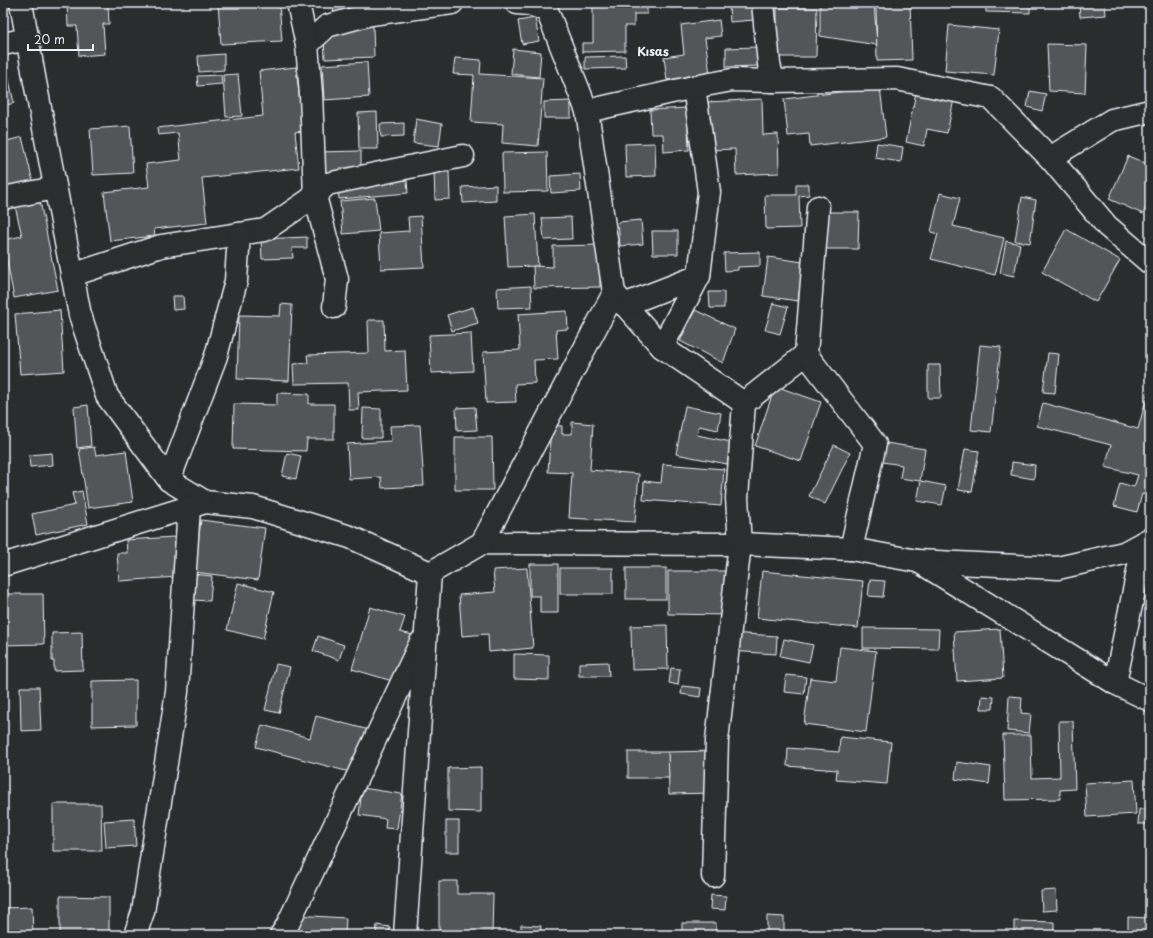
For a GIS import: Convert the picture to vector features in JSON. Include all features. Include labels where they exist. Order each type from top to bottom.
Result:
[{"type":"street","points":[[21,3],[80,315],[107,396],[169,480],[197,505]]},
{"type":"street","points":[[298,3],[307,45],[311,94],[315,196],[338,280],[334,307]]},
{"type":"street","points":[[307,45],[327,26],[370,14],[452,3]]},
{"type":"street","points":[[517,3],[545,6],[587,111],[619,299],[662,347],[744,403]]},
{"type":"street","points":[[762,3],[769,64],[773,81]]},
{"type":"street","points":[[3,44],[28,39]]},
{"type":"street","points":[[587,111],[732,80],[773,81],[897,79],[991,98],[1050,158],[1107,226],[1150,263]]},
{"type":"street","points":[[662,347],[700,276],[709,192],[694,87]]},
{"type":"street","points":[[1050,158],[1112,120],[1150,111]]},
{"type":"street","points":[[72,275],[161,246],[265,230],[315,196],[327,184],[463,156]]},
{"type":"street","points":[[3,198],[55,188]]},
{"type":"street","points":[[818,207],[806,354],[875,444],[851,549]]},
{"type":"street","points":[[169,480],[216,356],[236,281],[239,234]]},
{"type":"street","points":[[482,543],[619,299],[700,276]]},
{"type":"street","points":[[714,876],[717,740],[740,544],[737,498],[744,403],[806,354]]},
{"type":"street","points":[[135,935],[143,912],[178,692],[197,505]]},
{"type":"street","points":[[3,565],[197,505],[253,507],[350,537],[430,573]]},
{"type":"street","points":[[430,573],[482,543],[740,544],[851,549],[917,560],[1058,568],[1124,553],[1147,541]]},
{"type":"street","points":[[1115,683],[1147,541]]},
{"type":"street","points":[[917,560],[1115,683],[1150,700]]},
{"type":"street","points":[[405,935],[430,573]]},
{"type":"street","points":[[281,935],[287,926],[427,630]]},
{"type":"building","points":[[67,3],[108,3],[109,24],[103,24],[105,54],[79,56],[77,26],[68,26]]},
{"type":"building","points":[[218,3],[279,3],[282,41],[221,44]]},
{"type":"building","points":[[333,3],[401,3],[334,16]]},
{"type":"building","points":[[593,3],[647,3],[647,14],[634,14],[634,26],[625,26],[625,51],[582,52],[582,43],[593,43]]},
{"type":"building","points":[[671,3],[683,3],[684,7],[671,8]]},
{"type":"building","points":[[820,3],[874,3],[877,45],[820,36]]},
{"type":"building","points":[[876,3],[910,3],[912,60],[877,61]]},
{"type":"building","points":[[986,3],[1030,3],[1030,13],[986,12]]},
{"type":"building","points":[[1079,3],[1105,3],[1106,15],[1080,17]]},
{"type":"building","points":[[753,4],[754,20],[730,22],[729,5]]},
{"type":"building","points":[[777,8],[817,8],[816,57],[777,57]]},
{"type":"building","points":[[535,18],[539,41],[522,44],[518,21]]},
{"type":"building","points":[[719,20],[721,36],[705,38],[710,74],[667,80],[664,57],[684,54],[681,25]]},
{"type":"building","points":[[373,24],[374,57],[325,59],[324,38]]},
{"type":"building","points":[[949,25],[999,30],[994,75],[945,71]]},
{"type":"building","points":[[1047,44],[1087,45],[1085,93],[1049,91]]},
{"type":"building","points":[[758,47],[758,66],[726,67],[726,48]]},
{"type":"building","points":[[513,49],[541,52],[539,77],[511,74]]},
{"type":"building","points":[[224,54],[224,70],[199,72],[198,56]]},
{"type":"building","points":[[625,56],[626,68],[585,69],[585,57]]},
{"type":"building","points":[[4,57],[14,103],[3,106],[3,58]]},
{"type":"building","points":[[455,58],[481,60],[480,74],[543,78],[538,146],[502,143],[503,124],[471,122],[474,75],[453,74]]},
{"type":"building","points":[[367,62],[369,97],[324,100],[322,65]]},
{"type":"building","points":[[296,67],[303,131],[295,132],[299,168],[202,178],[207,223],[154,229],[155,236],[110,241],[104,192],[149,187],[146,164],[181,160],[178,133],[158,135],[157,128],[263,116],[259,71]]},
{"type":"building","points":[[238,74],[242,116],[226,117],[223,75]]},
{"type":"building","points":[[221,75],[222,84],[198,86],[197,76]]},
{"type":"building","points":[[880,87],[886,137],[810,146],[809,134],[788,136],[784,99]]},
{"type":"building","points":[[1030,91],[1046,94],[1042,111],[1027,107]]},
{"type":"building","points":[[916,92],[954,99],[947,133],[927,129],[924,146],[906,142]]},
{"type":"building","points":[[762,99],[763,135],[778,134],[779,173],[736,175],[735,149],[710,150],[708,102]]},
{"type":"building","points":[[571,101],[571,118],[544,118],[544,102]]},
{"type":"building","points":[[687,108],[689,150],[664,152],[663,134],[651,134],[650,110]]},
{"type":"building","points":[[377,112],[378,149],[359,149],[358,113]]},
{"type":"building","points":[[416,119],[442,124],[439,146],[413,143]]},
{"type":"building","points":[[404,123],[404,136],[381,137],[380,124]]},
{"type":"building","points":[[130,126],[133,173],[93,175],[90,129]]},
{"type":"building","points":[[22,137],[34,186],[3,193],[3,142]]},
{"type":"building","points":[[655,143],[656,176],[626,177],[625,144]]},
{"type":"building","points":[[877,143],[903,147],[901,162],[875,158]]},
{"type":"building","points":[[361,151],[361,176],[317,177],[317,152]]},
{"type":"building","points":[[547,152],[548,191],[503,192],[502,153]]},
{"type":"building","points":[[1128,156],[1150,165],[1150,199],[1143,214],[1109,199]]},
{"type":"building","points":[[434,172],[449,172],[450,199],[435,200]]},
{"type":"building","points":[[580,174],[581,191],[551,193],[550,176]]},
{"type":"building","points":[[407,180],[408,193],[339,199],[338,186]]},
{"type":"building","points":[[796,184],[809,184],[809,195],[799,196],[800,228],[766,229],[765,195],[796,195]]},
{"type":"building","points":[[496,185],[496,201],[463,203],[462,187]]},
{"type":"building","points":[[940,193],[960,198],[953,226],[1004,238],[995,275],[931,259],[938,234],[931,232]]},
{"type":"building","points":[[1022,197],[1036,200],[1030,243],[1015,241]]},
{"type":"building","points":[[375,198],[379,231],[343,234],[340,201]]},
{"type":"building","points":[[40,201],[58,290],[14,298],[3,240],[22,236],[15,206]]},
{"type":"building","points":[[822,212],[859,212],[858,249],[822,249]]},
{"type":"building","points":[[535,214],[538,266],[508,267],[505,216]]},
{"type":"building","points":[[421,216],[424,267],[381,269],[379,233],[409,231],[408,217]]},
{"type":"building","points":[[571,217],[572,239],[544,240],[542,218]]},
{"type":"building","points":[[641,220],[643,244],[620,246],[618,222]]},
{"type":"building","points":[[1066,229],[1120,260],[1096,302],[1042,272]]},
{"type":"building","points":[[652,231],[678,231],[678,254],[653,254]]},
{"type":"building","points":[[307,237],[307,248],[292,248],[293,258],[262,259],[261,239]]},
{"type":"building","points":[[1006,241],[1020,244],[1014,276],[1000,273]]},
{"type":"building","points":[[600,245],[600,287],[534,288],[533,266],[553,267],[553,246]]},
{"type":"building","points":[[760,252],[760,266],[738,267],[738,270],[725,271],[724,253]]},
{"type":"building","points":[[768,257],[803,262],[798,301],[763,296]]},
{"type":"building","points":[[531,286],[532,307],[498,308],[497,288]]},
{"type":"building","points":[[709,292],[724,292],[724,308],[710,308]]},
{"type":"building","points":[[172,296],[183,296],[184,309],[173,310]]},
{"type":"building","points":[[773,303],[788,307],[780,334],[765,330]]},
{"type":"building","points":[[281,304],[292,305],[289,381],[237,379],[239,315],[280,316]]},
{"type":"building","points":[[473,307],[478,323],[452,331],[447,315]]},
{"type":"building","points":[[60,310],[64,371],[20,374],[15,314]]},
{"type":"building","points":[[695,310],[735,329],[723,363],[680,341]]},
{"type":"building","points":[[567,311],[568,329],[556,330],[558,359],[534,360],[535,383],[515,384],[516,402],[486,403],[483,352],[520,350],[518,314]]},
{"type":"building","points":[[368,320],[384,320],[385,351],[405,350],[407,390],[358,392],[359,410],[349,410],[348,383],[294,384],[293,364],[308,363],[307,355],[369,353]]},
{"type":"building","points":[[471,333],[473,371],[431,373],[429,335]]},
{"type":"building","points":[[980,345],[1001,347],[991,432],[971,430]]},
{"type":"building","points":[[1048,353],[1059,354],[1055,393],[1043,392]]},
{"type":"building","points":[[928,365],[940,365],[941,398],[928,398]]},
{"type":"building","points":[[1150,380],[1150,398],[1147,397]]},
{"type":"building","points":[[775,386],[821,402],[801,461],[755,446]]},
{"type":"building","points":[[277,393],[309,394],[309,404],[334,404],[334,439],[307,439],[306,451],[233,449],[234,404],[277,405]]},
{"type":"building","points":[[1146,400],[1150,401],[1150,485],[1147,495],[1142,494],[1137,512],[1114,506],[1120,483],[1134,487],[1138,475],[1105,467],[1111,445],[1037,426],[1043,403],[1138,429]]},
{"type":"building","points":[[88,405],[91,446],[77,448],[74,407]]},
{"type":"building","points":[[685,406],[721,413],[718,430],[699,426],[697,435],[731,442],[727,464],[676,454]]},
{"type":"building","points":[[475,407],[477,430],[457,431],[456,408]]},
{"type":"building","points":[[363,408],[381,409],[381,438],[362,438]]},
{"type":"building","points":[[572,422],[593,424],[590,470],[639,474],[635,522],[569,518],[572,473],[548,472],[551,425],[562,426],[562,434],[572,434]]},
{"type":"building","points":[[420,425],[424,486],[382,488],[381,477],[349,479],[347,444],[391,441],[390,426]]},
{"type":"building","points":[[455,437],[492,437],[493,490],[455,490]]},
{"type":"building","points":[[879,442],[925,449],[920,481],[900,478],[902,465],[876,461]]},
{"type":"building","points":[[834,445],[850,453],[825,504],[809,496]]},
{"type":"building","points":[[94,447],[96,455],[126,451],[133,502],[88,508],[79,449]]},
{"type":"building","points":[[965,449],[979,451],[972,492],[958,490]]},
{"type":"building","points":[[52,453],[53,465],[30,467],[29,455]]},
{"type":"building","points":[[287,453],[301,456],[296,479],[282,476]]},
{"type":"building","points":[[1012,462],[1035,465],[1034,479],[1011,475]]},
{"type":"building","points":[[663,464],[724,469],[721,506],[643,500],[644,481],[661,483]]},
{"type":"building","points":[[921,481],[946,486],[942,505],[917,501]]},
{"type":"building","points":[[82,491],[88,524],[36,535],[32,514],[75,505],[72,493]]},
{"type":"building","points":[[201,520],[265,528],[258,580],[194,572]]},
{"type":"building","points":[[174,537],[177,577],[119,581],[117,553],[127,553],[126,540]]},
{"type":"building","points":[[530,564],[558,564],[558,613],[540,613],[540,596],[530,596]]},
{"type":"building","points":[[527,568],[533,648],[489,652],[488,634],[462,636],[459,595],[495,592],[493,570]]},
{"type":"building","points":[[560,568],[613,568],[613,594],[560,594]]},
{"type":"building","points":[[626,568],[666,568],[666,599],[626,599]]},
{"type":"building","points":[[668,571],[728,571],[728,615],[668,614]]},
{"type":"building","points":[[762,571],[863,581],[858,628],[757,618]]},
{"type":"building","points":[[193,574],[212,576],[210,601],[192,600]]},
{"type":"building","points":[[870,580],[885,581],[883,597],[868,596]]},
{"type":"building","points":[[238,583],[274,592],[263,639],[227,630]]},
{"type":"building","points":[[3,594],[43,594],[44,644],[3,645]]},
{"type":"building","points":[[370,607],[405,617],[400,632],[413,635],[399,683],[352,669]]},
{"type":"building","points":[[667,625],[668,669],[632,670],[631,626]]},
{"type":"building","points":[[863,628],[939,629],[938,649],[863,648]]},
{"type":"building","points":[[1000,629],[1003,678],[957,681],[954,632]]},
{"type":"building","points":[[82,632],[83,670],[54,671],[54,661],[52,661],[52,633]]},
{"type":"building","points":[[730,633],[777,636],[776,654],[729,651]]},
{"type":"building","points":[[318,636],[344,645],[339,660],[313,651]]},
{"type":"building","points":[[784,639],[813,645],[809,662],[780,656]]},
{"type":"building","points":[[840,647],[876,651],[866,732],[804,724],[810,678],[836,681]]},
{"type":"building","points":[[514,654],[549,655],[549,680],[514,679]]},
{"type":"building","points":[[608,662],[609,676],[579,676],[579,663]]},
{"type":"building","points":[[276,664],[290,667],[279,713],[265,710]]},
{"type":"building","points":[[671,668],[680,669],[678,685],[669,683]]},
{"type":"building","points":[[786,675],[806,677],[804,694],[784,692]]},
{"type":"building","points":[[136,680],[136,725],[92,726],[92,681]]},
{"type":"building","points":[[682,686],[701,688],[700,697],[681,694]]},
{"type":"building","points":[[20,687],[39,687],[41,730],[21,731]]},
{"type":"building","points":[[982,696],[994,697],[993,709],[981,709]]},
{"type":"building","points":[[1009,696],[1022,697],[1021,713],[1031,714],[1029,733],[1007,731]]},
{"type":"building","points":[[316,716],[369,730],[357,774],[256,747],[262,725],[310,738]]},
{"type":"building","points":[[1059,721],[1073,721],[1075,789],[1060,790],[1060,799],[1005,800],[1003,735],[1031,735],[1032,778],[1060,777]]},
{"type":"building","points":[[1150,733],[1150,782],[1149,782]]},
{"type":"building","points":[[840,737],[891,742],[887,784],[836,780],[837,770],[787,766],[788,748],[839,752]]},
{"type":"building","points":[[712,751],[713,793],[669,794],[668,752]]},
{"type":"building","points":[[628,752],[668,752],[669,778],[628,778]]},
{"type":"building","points":[[957,762],[991,767],[989,784],[955,779]]},
{"type":"building","points":[[481,767],[481,812],[448,811],[448,768]]},
{"type":"building","points":[[1134,780],[1136,814],[1087,817],[1085,783]]},
{"type":"building","points":[[362,788],[402,794],[397,829],[385,828],[386,819],[359,815]]},
{"type":"building","points":[[53,804],[101,804],[102,851],[53,851]]},
{"type":"building","points":[[1139,809],[1150,809],[1150,824],[1138,824]]},
{"type":"building","points":[[134,819],[136,846],[106,848],[104,821]]},
{"type":"building","points":[[446,821],[459,821],[459,852],[446,852]]},
{"type":"building","points":[[439,881],[457,881],[457,894],[493,894],[492,935],[439,935]]},
{"type":"building","points":[[1056,890],[1057,910],[1042,911],[1041,891]]},
{"type":"building","points":[[711,895],[726,896],[725,910],[710,909]]},
{"type":"building","points":[[60,896],[109,897],[109,935],[60,935]]},
{"type":"building","points":[[32,907],[33,935],[3,935],[3,908]]},
{"type":"building","points":[[295,915],[346,918],[345,935],[294,935]]},
{"type":"building","points":[[767,916],[784,917],[784,935],[767,935]]},
{"type":"building","points":[[1128,917],[1148,918],[1147,935],[1128,935]]},
{"type":"building","points":[[1014,921],[1054,922],[1054,935],[1014,935]]},
{"type":"building","points":[[682,923],[716,923],[716,935],[682,935]]},
{"type":"building","points":[[377,925],[390,927],[389,935],[376,935]]},
{"type":"building","points":[[521,925],[541,926],[540,935],[521,935]]},
{"type":"district","name":"Kısas","points":[[653,52]]}]
